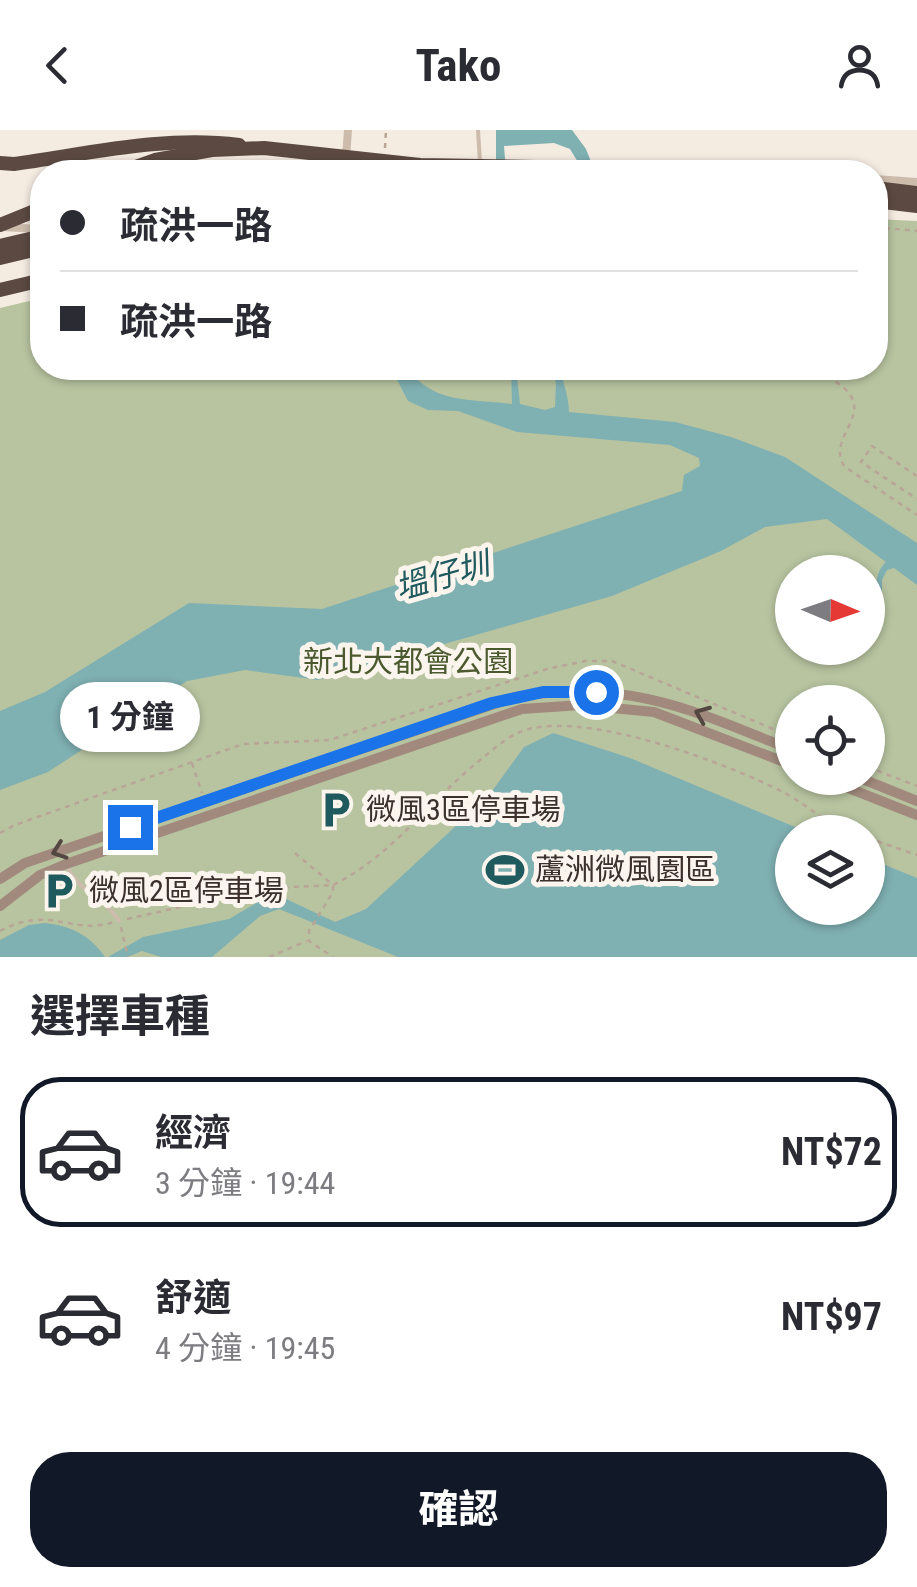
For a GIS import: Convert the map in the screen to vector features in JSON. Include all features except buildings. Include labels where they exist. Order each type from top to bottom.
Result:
[{"type":"highway","points":[[44,160],[147,146],[225,143],[374,160]]},
{"type":"highway","points":[[155,160],[212,150],[264,148]]},
{"type":"highway","points":[[0,163],[30,162]]},
{"type":"highway","points":[[888,190],[917,193]]},
{"type":"highway","points":[[888,203],[917,206]]},
{"type":"highway","points":[[0,226],[30,213]]},
{"type":"highway","points":[[0,246],[30,237]]},
{"type":"highway","points":[[0,246],[30,247]]},
{"type":"highway","points":[[0,258],[30,251]]},
{"type":"highway","points":[[0,290],[30,283]]},
{"type":"street","points":[[345,160],[348,130]]},
{"type":"street","points":[[888,180],[917,182]]},
{"type":"street","points":[[0,226],[30,231]]},
{"type":"street","points":[[0,879],[39,858],[515,697],[566,691],[640,695],[676,704],[775,743]]},
{"type":"street","points":[[0,906],[40,875],[66,864],[522,709],[581,705],[654,712],[775,758]]},
{"type":"street","points":[[885,788],[917,800]]},
{"type":"street","points":[[866,795],[917,815]]},
{"type":"lane","points":[[478,130],[479,160]]},
{"type":"lane","points":[[66,864],[74,880],[112,909],[119,921]]},
{"type":"path","points":[[384,160],[386,130]]},
{"type":"path","points":[[888,229],[917,231]]},
{"type":"path","points":[[835,380],[851,392],[854,410],[840,460],[917,516]]},
{"type":"path","points":[[917,476],[872,446],[862,462],[917,499]]},
{"type":"path","points":[[880,489],[886,478]]},
{"type":"path","points":[[0,931],[41,918],[88,927],[244,894],[291,886],[333,885],[379,858],[482,758],[516,732],[534,728],[570,726],[710,760],[786,794],[821,815]]},
{"type":"path","points":[[192,762],[202,793]]},
{"type":"path","points":[[885,773],[917,786]]},
{"type":"path","points":[[885,844],[917,855]]},
{"type":"path","points":[[294,853],[333,885]]},
{"type":"path","points":[[309,941],[308,931],[333,885]]},
{"type":"path","points":[[119,921],[128,957]]},
{"type":"path","points":[[270,957],[309,941]]},
{"type":"path","points":[[309,941],[333,957]]},
{"type":"green space","name":"新北大都會公園","points":[[888,220],[917,221],[917,957],[0,957],[0,308],[30,301],[30,380],[888,380]]},
{"type":"water","points":[[496,130],[572,130],[590,160],[577,160],[570,149],[554,143],[504,146],[505,160],[496,160]]},
{"type":"water","name":"塭仔圳","points":[[397,380],[417,380],[454,398],[512,404],[511,380],[517,380],[520,404],[545,410],[555,407],[555,380],[563,380],[569,412],[675,422],[731,437],[785,457],[917,543],[917,585],[894,568],[885,574],[885,555],[876,555],[827,519],[765,527],[721,551],[612,596],[318,680],[245,670],[187,681],[48,772],[0,790],[0,711],[45,692],[189,603],[322,609],[682,491],[684,475],[700,466],[699,458],[670,445],[517,432],[458,411],[428,410],[408,401]]},
{"type":"water","points":[[553,733],[630,758],[775,819],[775,925],[885,925],[885,865],[917,878],[917,957],[398,957],[279,909],[260,916],[212,957],[161,957],[142,951],[127,957],[108,957],[143,937],[229,919],[260,901],[284,898],[335,922],[366,909],[472,811],[482,811],[524,747]]},
{"type":"water","points":[[45,923],[79,933],[105,957],[0,957],[0,940],[29,925]]},
{"type":"place","name":"微風3區停車場","points":[[336,810]]},
{"type":"place","name":"蘆洲微風園區","points":[[505,870]]},
{"type":"place","name":"微風2區停車場","points":[[59,891]]},
{"type":"route","points":[[130,827],[492,703],[543,692],[596,692]]}]
